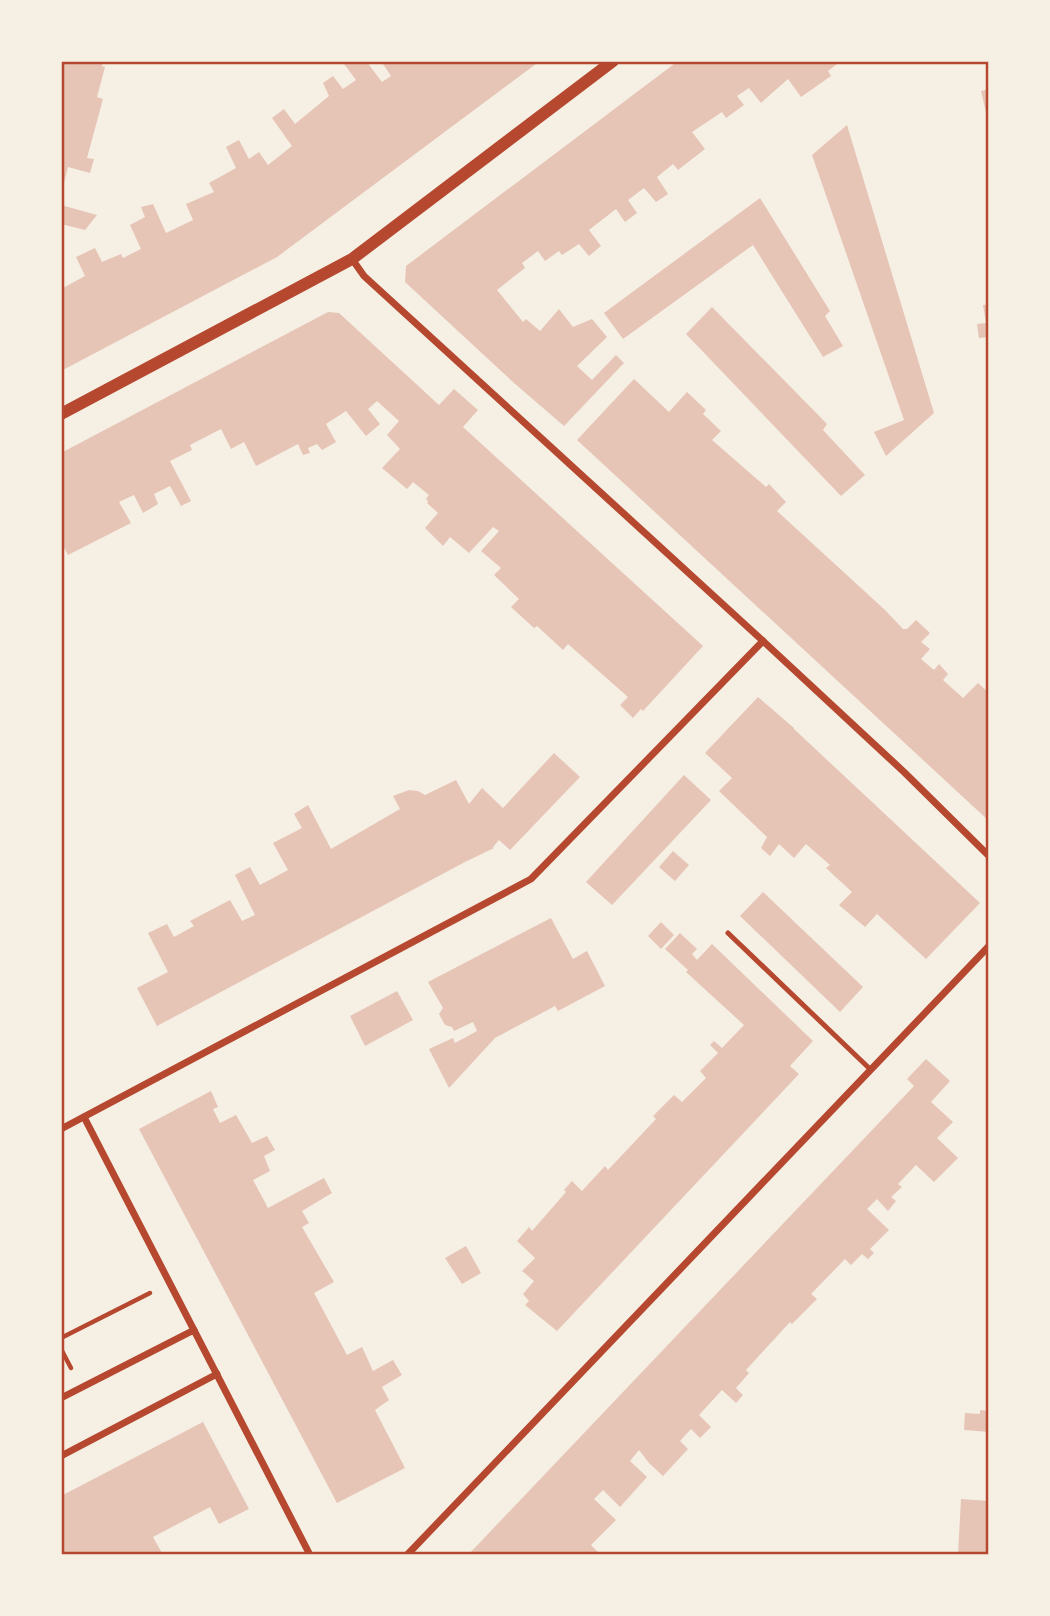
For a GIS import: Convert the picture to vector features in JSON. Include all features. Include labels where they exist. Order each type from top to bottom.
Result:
[{"type":"street","points":[[61,414],[352,259],[613,61]]},
{"type":"street","points":[[352,259],[364,276],[763,640],[989,856]]},
{"type":"street","points":[[61,1129],[531,879],[763,640]]},
{"type":"street","points":[[407,1555],[989,946]]},
{"type":"street","points":[[84,1117],[310,1555]]},
{"type":"street","points":[[61,1398],[194,1330]]},
{"type":"street","points":[[61,1455],[217,1374]]},
{"type":"lane","points":[[728,933],[871,1070]]},
{"type":"path","points":[[61,1338],[170,1283]]},
{"type":"building","points":[[61,61],[103,61],[102,66],[105,67],[97,97],[103,99],[87,158],[94,159],[90,173],[68,167],[62,191]]},
{"type":"building","points":[[347,61],[366,61],[382,82],[391,76],[381,61],[540,61],[277,257],[61,371],[61,289],[85,276],[76,257],[95,248],[102,262],[121,254],[123,258],[141,249],[130,225],[145,217],[141,207],[153,204],[166,233],[193,220],[186,204],[214,192],[209,183],[236,168],[226,147],[239,140],[249,159],[259,152],[268,165],[292,146],[272,118],[284,109],[295,124],[329,96],[323,83],[333,76],[343,89],[356,80],[344,64]]},
{"type":"building","points":[[678,61],[841,61],[828,71],[831,76],[801,97],[788,79],[761,103],[749,88],[737,96],[744,105],[726,118],[722,112],[692,132],[705,149],[678,170],[673,164],[657,177],[668,194],[656,202],[644,188],[628,200],[637,213],[625,222],[616,209],[589,230],[601,246],[589,256],[579,244],[562,255],[559,251],[545,261],[538,251],[522,263],[525,268],[497,290],[523,322],[526,319],[540,331],[559,309],[573,327],[592,319],[607,337],[577,366],[592,380],[616,355],[624,363],[564,426],[405,282],[406,266]]},
{"type":"building","points":[[989,89],[989,121],[988,121],[981,91]]},
{"type":"building","points":[[847,125],[934,413],[886,456],[874,432],[904,420],[812,155]]},
{"type":"building","points":[[760,198],[830,311],[825,316],[843,346],[823,357],[753,245],[623,339],[604,313]]},
{"type":"building","points":[[61,205],[97,215],[85,230],[61,224]]},
{"type":"building","points":[[989,304],[989,337],[979,338],[977,324],[986,323],[983,305]]},
{"type":"building","points":[[712,307],[827,424],[823,430],[865,475],[841,496],[686,334]]},
{"type":"building","points":[[328,312],[339,313],[439,405],[454,389],[478,410],[463,427],[703,646],[643,711],[641,709],[633,718],[620,705],[628,697],[568,644],[563,650],[511,607],[519,599],[494,575],[501,568],[481,551],[499,531],[493,527],[469,553],[450,537],[443,546],[425,528],[438,513],[427,503],[429,495],[413,482],[407,489],[382,468],[400,449],[387,435],[399,421],[377,401],[368,409],[380,424],[366,436],[346,411],[326,424],[336,442],[322,450],[317,444],[308,448],[310,453],[303,455],[298,444],[256,466],[244,442],[231,449],[221,429],[190,445],[192,450],[170,461],[191,501],[181,506],[170,486],[154,494],[158,504],[143,513],[134,495],[119,502],[131,523],[68,555],[61,542],[61,453]]},
{"type":"building","points":[[634,379],[669,412],[687,392],[706,410],[703,414],[721,431],[712,440],[766,487],[769,484],[786,502],[777,511],[903,629],[907,629],[916,620],[930,633],[921,642],[930,649],[921,659],[934,670],[939,664],[948,674],[943,680],[963,698],[978,683],[989,693],[989,821],[577,440]]},
{"type":"building","points":[[758,697],[980,903],[926,959],[877,914],[865,927],[839,905],[852,892],[826,868],[830,865],[806,844],[794,858],[779,844],[770,856],[761,848],[767,837],[719,791],[732,778],[705,753]]},
{"type":"building","points":[[554,753],[580,777],[510,850],[499,840],[494,848],[157,1026],[137,988],[168,972],[148,933],[167,924],[174,937],[194,926],[190,921],[230,900],[242,921],[255,915],[235,875],[250,867],[260,885],[288,870],[273,843],[302,828],[294,814],[308,805],[331,849],[400,809],[393,796],[409,790],[425,795],[456,780],[469,804],[482,788],[503,808]]},
{"type":"building","points":[[684,775],[711,800],[612,905],[586,882]]},
{"type":"building","points":[[673,851],[689,865],[675,881],[659,867]]},
{"type":"building","points":[[763,892],[863,987],[840,1012],[740,916]]},
{"type":"building","points":[[551,918],[573,959],[587,951],[605,986],[558,1011],[555,1006],[495,1038],[449,1088],[429,1049],[453,1038],[455,1043],[477,1031],[473,1022],[454,1031],[452,1027],[445,1025],[439,1014],[443,1008],[428,982]]},
{"type":"building","points":[[661,922],[674,935],[661,949],[648,936]]},
{"type":"building","points":[[680,933],[697,949],[692,954],[697,960],[712,944],[813,1041],[790,1066],[799,1074],[557,1331],[525,1305],[529,1301],[523,1294],[534,1281],[522,1271],[535,1258],[517,1241],[529,1227],[532,1231],[566,1192],[564,1190],[572,1181],[582,1191],[605,1166],[608,1170],[656,1119],[653,1116],[674,1095],[682,1102],[706,1078],[700,1071],[718,1053],[710,1045],[714,1041],[722,1048],[744,1025],[665,949]]},
{"type":"building","points":[[397,991],[413,1020],[365,1046],[350,1016]]},
{"type":"building","points":[[926,1059],[950,1081],[931,1102],[953,1122],[937,1138],[958,1158],[934,1182],[916,1165],[898,1184],[902,1187],[891,1197],[896,1201],[888,1211],[877,1199],[867,1209],[889,1230],[870,1249],[874,1253],[868,1259],[862,1254],[851,1265],[845,1259],[811,1294],[817,1299],[792,1324],[790,1322],[746,1370],[749,1373],[736,1388],[743,1395],[736,1403],[722,1390],[699,1415],[711,1427],[700,1438],[691,1429],[680,1441],[688,1449],[663,1476],[639,1450],[630,1461],[647,1477],[620,1507],[603,1490],[594,1499],[616,1520],[591,1545],[601,1555],[468,1555],[914,1086],[907,1079]]},
{"type":"building","points":[[211,1091],[218,1107],[213,1109],[220,1123],[236,1115],[252,1143],[267,1136],[275,1150],[264,1156],[270,1171],[253,1180],[268,1208],[324,1178],[332,1193],[302,1211],[309,1223],[302,1227],[334,1282],[314,1293],[347,1355],[362,1347],[373,1371],[393,1360],[402,1375],[382,1387],[389,1400],[375,1410],[405,1468],[337,1503],[139,1129]]},
{"type":"building","points":[[466,1246],[481,1273],[462,1284],[445,1258]]},
{"type":"building","points":[[980,1410],[989,1411],[989,1432],[964,1430],[965,1413],[980,1414]]},
{"type":"building","points":[[203,1422],[249,1509],[219,1524],[210,1507],[153,1537],[163,1555],[61,1555],[61,1496]]},
{"type":"building","points":[[961,1499],[989,1501],[989,1555],[958,1555]]}]
